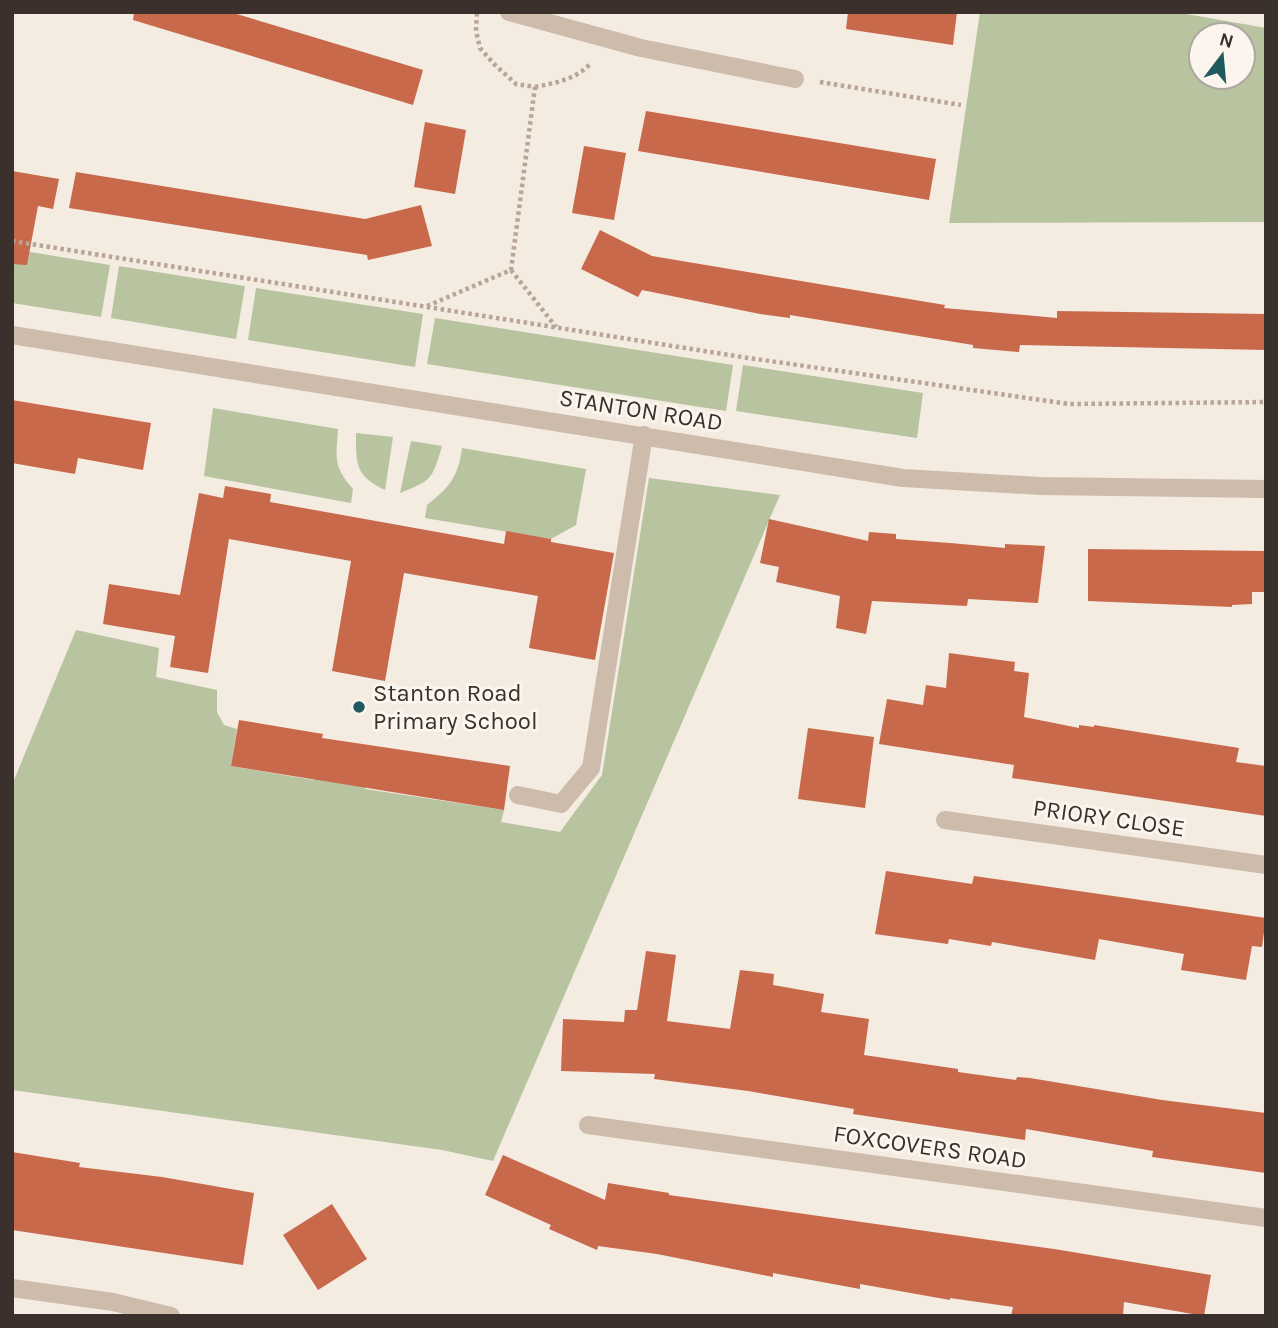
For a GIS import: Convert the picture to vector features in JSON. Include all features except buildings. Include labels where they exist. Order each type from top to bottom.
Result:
[{"type":"street","points":[[509,12],[641,48],[795,79]]},
{"type":"street","name":"STANTON ROAD","points":[[12,335],[903,478],[1041,486],[1266,489]]},
{"type":"street","points":[[518,795],[561,804],[591,768],[644,435]]},
{"type":"street","name":"PRIORY CLOSE","points":[[945,820],[1266,865]]},
{"type":"street","name":"FOXCOVERS ROAD","points":[[588,1125],[1266,1218]]},
{"type":"street","points":[[12,1288],[113,1302],[171,1316]]},
{"type":"path","points":[[477,12],[476,31],[480,48],[494,65],[516,84],[535,87],[564,80],[586,70],[595,59],[604,38]]},
{"type":"path","points":[[795,79],[961,104]]},
{"type":"path","points":[[535,87],[511,270],[556,327]]},
{"type":"path","points":[[12,241],[742,357],[1069,404],[1266,402]]},
{"type":"path","points":[[426,306],[511,270]]},
{"type":"green space","points":[[980,12],[1175,12],[1226,21],[1187,21],[1187,91],[1257,91],[1257,26],[1266,28],[1266,222],[949,223]]},
{"type":"green space","points":[[12,249],[110,265],[101,317],[12,303]]},
{"type":"green space","points":[[119,266],[245,286],[236,339],[111,318]]},
{"type":"green space","points":[[256,288],[423,314],[415,367],[248,340]]},
{"type":"green space","points":[[435,318],[733,365],[726,411],[427,364]]},
{"type":"green space","points":[[743,365],[923,393],[917,438],[736,411]]},
{"type":"green space","points":[[213,408],[338,429],[337,461],[342,474],[353,489],[351,503],[204,476]]},
{"type":"green space","points":[[356,433],[393,437],[385,490],[368,480],[359,468]]},
{"type":"green space","points":[[411,441],[442,446],[436,466],[429,477],[419,485],[400,493]]},
{"type":"green space","points":[[462,448],[586,469],[576,525],[551,539],[425,518],[427,505],[442,493],[455,474]]},
{"type":"green space","points":[[649,478],[780,495],[493,1161],[442,1150],[12,1090],[12,785],[76,630],[159,648],[156,677],[217,690],[217,712],[224,725],[237,729],[231,766],[314,780],[320,749],[369,761],[365,789],[504,810],[501,822],[560,832],[602,775]]},
{"type":"place","name":"Stanton Road Primary School","points":[[359,707]]}]
